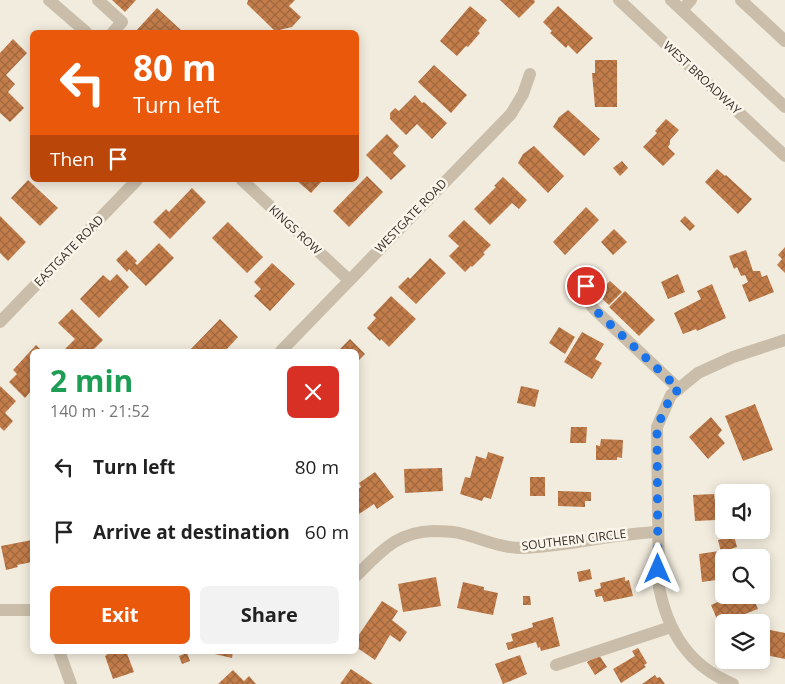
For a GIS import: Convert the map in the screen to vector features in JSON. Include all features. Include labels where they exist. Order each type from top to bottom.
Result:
[{"type":"street","points":[[49,0],[84,30]]},
{"type":"street","points":[[98,0],[122,22],[115,30]]},
{"type":"street","name":"WEST BROADWAY","points":[[619,0],[785,156]]},
{"type":"street","points":[[671,0],[785,107]]},
{"type":"street","points":[[682,10],[691,0]]},
{"type":"street","points":[[740,0],[785,41]]},
{"type":"street","name":"WESTGATE ROAD","points":[[283,349],[511,114],[523,94],[530,74]]},
{"type":"street","name":"EASTGATE ROAD","points":[[0,322],[135,182]]},
{"type":"street","name":"KINGS ROW","points":[[244,182],[349,280]]},
{"type":"street","points":[[594,273],[586,286],[585,297],[594,309],[679,389]]},
{"type":"street","points":[[733,684],[709,671],[690,656],[671,627],[662,605],[659,587],[657,427],[671,396],[698,373],[733,357],[785,340]]},
{"type":"street","name":"SOUTHERN CIRCLE","points":[[359,573],[388,546],[402,537],[419,532],[441,531],[461,533],[501,546],[520,548],[632,533],[658,532]]},
{"type":"street","points":[[0,610],[30,610]]},
{"type":"street","points":[[556,665],[671,627]]},
{"type":"street","points":[[60,654],[71,684]]},
{"type":"building","points":[[112,0],[136,0],[125,12]]},
{"type":"building","points":[[248,0],[295,0],[289,6],[301,17],[292,27],[274,30],[247,4]]},
{"type":"building","points":[[500,0],[534,0],[535,2],[519,18]]},
{"type":"building","points":[[470,6],[487,20],[478,31],[480,33],[457,56],[440,41]]},
{"type":"building","points":[[558,6],[593,38],[577,54],[568,45],[566,48],[550,33],[552,31],[543,22]]},
{"type":"building","points":[[157,8],[181,30],[137,30]]},
{"type":"building","points":[[13,39],[27,53],[6,75],[15,84],[8,92],[24,108],[10,122],[0,113],[0,53]]},
{"type":"building","points":[[595,60],[617,60],[617,107],[595,107],[592,73],[595,73]]},
{"type":"building","points":[[434,65],[467,95],[451,113],[418,82]]},
{"type":"building","points":[[415,95],[447,123],[432,139],[417,124],[406,135],[390,119],[390,113],[395,108],[399,111]]},
{"type":"building","points":[[568,110],[600,139],[584,156],[553,127],[559,117]]},
{"type":"building","points":[[666,119],[679,130],[670,140],[668,147],[675,154],[663,166],[643,147],[657,133],[655,131]]},
{"type":"building","points":[[387,134],[399,146],[393,153],[406,166],[391,180],[366,155]]},
{"type":"building","points":[[534,146],[564,176],[548,193],[518,163],[523,154]]},
{"type":"building","points":[[622,161],[628,168],[620,176],[613,168]]},
{"type":"building","points":[[717,169],[752,199],[738,214],[705,182]]},
{"type":"building","points":[[367,176],[383,192],[349,227],[333,211]]},
{"type":"building","points":[[503,177],[527,200],[519,209],[512,203],[490,225],[474,209],[496,187],[494,186]]},
{"type":"building","points":[[28,180],[58,208],[40,226],[11,198]]},
{"type":"building","points":[[298,182],[321,182],[311,193]]},
{"type":"building","points":[[192,188],[206,202],[170,239],[153,222],[166,209],[169,212]]},
{"type":"building","points":[[586,207],[599,220],[565,255],[553,242]]},
{"type":"building","points":[[0,216],[26,242],[8,261],[0,253]]},
{"type":"building","points":[[685,216],[695,226],[690,231],[680,221]]},
{"type":"building","points":[[464,220],[491,245],[483,253],[485,254],[465,272],[449,256],[459,246],[448,236]]},
{"type":"building","points":[[228,222],[263,257],[247,273],[212,238]]},
{"type":"building","points":[[614,229],[627,242],[613,255],[601,242]]},
{"type":"building","points":[[159,243],[174,258],[146,286],[129,269],[127,272],[116,260],[126,250],[137,261],[135,263],[137,265]]},
{"type":"building","points":[[785,247],[785,273],[777,265],[782,259],[778,255]]},
{"type":"building","points":[[746,250],[753,271],[760,271],[762,277],[767,275],[774,292],[749,302],[742,285],[748,282],[745,275],[741,276],[737,267],[734,269],[729,256]]},
{"type":"building","points":[[430,258],[446,273],[416,304],[398,287],[408,277],[410,279]]},
{"type":"building","points":[[272,263],[295,284],[270,311],[254,296],[261,289],[254,282]]},
{"type":"building","points":[[117,274],[129,287],[99,318],[80,299],[103,275],[110,281]]},
{"type":"building","points":[[678,274],[685,292],[668,299],[661,282]]},
{"type":"building","points":[[610,281],[622,292],[609,305],[597,294]]},
{"type":"building","points":[[712,284],[726,318],[697,331],[696,329],[683,334],[674,313],[701,299],[697,291]]},
{"type":"building","points":[[625,291],[655,320],[639,336],[609,307]]},
{"type":"building","points":[[391,296],[416,319],[389,347],[367,328],[376,318],[373,315]]},
{"type":"building","points":[[72,309],[103,340],[94,349],[65,349],[75,339],[58,323]]},
{"type":"building","points":[[220,319],[238,337],[227,349],[191,349]]},
{"type":"building","points":[[559,327],[575,337],[565,354],[549,343]]},
{"type":"building","points":[[582,332],[604,344],[595,359],[602,363],[592,379],[564,362]]},
{"type":"building","points":[[350,339],[365,354],[359,360],[359,349],[340,349]]},
{"type":"building","points":[[30,352],[30,392],[25,398],[9,382],[17,374],[13,370]]},
{"type":"building","points":[[0,386],[16,401],[5,413],[13,421],[4,431],[0,427]]},
{"type":"building","points":[[521,386],[539,390],[535,407],[517,403]]},
{"type":"building","points":[[755,404],[773,450],[743,461],[725,416]]},
{"type":"building","points":[[711,417],[722,430],[718,435],[725,443],[708,459],[689,437]]},
{"type":"building","points":[[571,427],[587,427],[586,443],[570,443]]},
{"type":"building","points":[[601,439],[623,440],[622,458],[617,457],[617,460],[596,460],[596,445],[600,446]]},
{"type":"building","points":[[488,452],[504,457],[491,499],[484,497],[482,501],[460,494],[465,477],[470,478],[476,456],[486,459]]},
{"type":"building","points":[[442,468],[443,491],[405,493],[404,469]]},
{"type":"building","points":[[375,472],[394,497],[377,509],[374,504],[359,514],[359,488],[361,487],[359,483]]},
{"type":"building","points":[[530,477],[545,477],[545,496],[530,496]]},
{"type":"building","points":[[558,491],[591,492],[591,501],[585,501],[585,507],[558,506]]},
{"type":"building","points":[[714,494],[715,520],[695,521],[693,495]]},
{"type":"building","points":[[735,539],[737,547],[720,549],[718,540]]},
{"type":"building","points":[[30,540],[30,562],[6,570],[1,546]]},
{"type":"building","points":[[715,552],[715,580],[702,582],[699,554]]},
{"type":"building","points":[[590,569],[592,579],[579,582],[577,572]]},
{"type":"building","points":[[436,577],[441,606],[403,612],[398,584]]},
{"type":"building","points":[[625,577],[625,581],[629,580],[633,596],[604,602],[602,596],[596,597],[594,590],[601,588],[600,583]]},
{"type":"building","points":[[463,582],[484,587],[484,590],[498,593],[493,615],[457,608]]},
{"type":"building","points":[[523,596],[530,596],[531,605],[523,605]]},
{"type":"building","points":[[382,601],[398,611],[392,620],[407,632],[400,642],[390,635],[375,660],[359,649],[359,635]]},
{"type":"building","points":[[715,603],[756,604],[758,609],[745,614],[715,614],[711,605]]},
{"type":"building","points":[[553,617],[560,646],[541,651],[536,642],[508,650],[506,643],[513,641],[511,634],[533,627],[532,623]]},
{"type":"building","points":[[770,630],[785,633],[785,659],[770,656]]},
{"type":"building","points":[[638,648],[647,663],[644,665],[646,667],[621,683],[613,669],[635,656],[632,651]]},
{"type":"building","points":[[127,654],[134,672],[113,679],[105,656]]},
{"type":"building","points":[[187,654],[190,661],[182,664],[179,656]]},
{"type":"building","points":[[214,654],[233,654],[232,658]]},
{"type":"building","points":[[520,655],[527,674],[503,684],[495,664]]},
{"type":"building","points":[[599,655],[607,667],[595,675],[587,662]]},
{"type":"building","points":[[351,669],[373,684],[340,684]]},
{"type":"building","points":[[233,670],[244,681],[249,676],[256,684],[218,684]]},
{"type":"building","points":[[655,675],[657,678],[660,677],[665,684],[642,684]]},
{"type":"route","points":[[586,286],[585,297],[594,309],[679,389],[671,396],[657,427],[658,569]]}]
